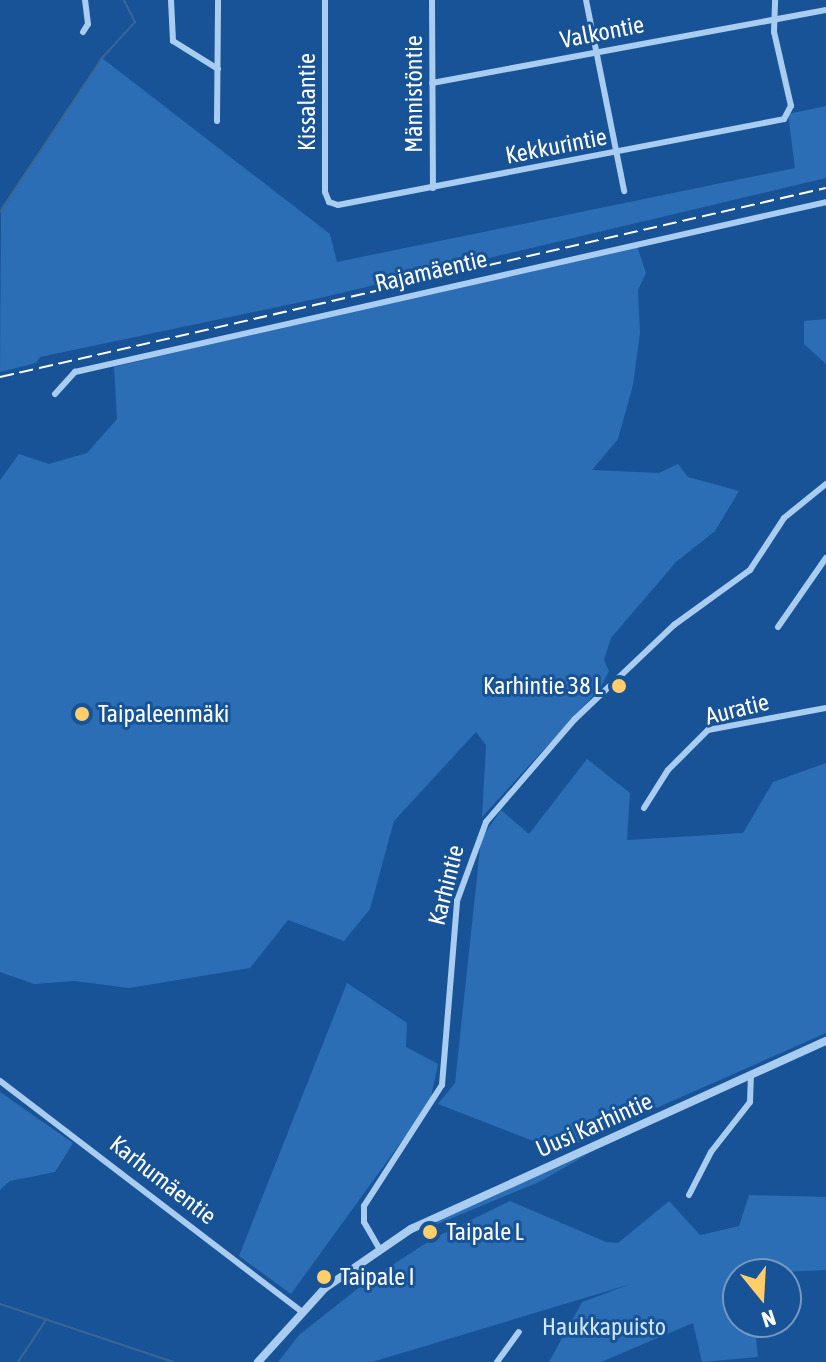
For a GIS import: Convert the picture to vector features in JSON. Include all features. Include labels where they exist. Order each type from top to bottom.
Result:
[{"type":"street","points":[[83,32],[88,24],[85,0]]},
{"type":"street","points":[[171,0],[173,41],[218,69]]},
{"type":"street","points":[[217,121],[218,0]]},
{"type":"street","name":"Kissalantie","points":[[325,0],[329,202]]},
{"type":"street","name":"Männistöntie","points":[[432,0],[433,188]]},
{"type":"street","points":[[586,0],[624,191]]},
{"type":"street","points":[[775,0],[778,17]]},
{"type":"street","name":"Valkontie","points":[[432,83],[826,10]]},
{"type":"street","name":"Kekkurintie","points":[[329,202],[346,204],[778,121],[788,114],[774,32],[778,17]]},
{"type":"street","name":"Rajamäentie","points":[[55,394],[75,372],[826,202]]},
{"type":"street","name":"Karhintie","points":[[379,1248],[364,1222],[364,1206],[442,1085],[457,901],[486,822],[575,719],[674,625],[750,570],[789,512],[826,484]]},
{"type":"street","points":[[778,627],[826,558]]},
{"type":"street","name":"Auratie","points":[[644,808],[668,770],[708,730],[826,708]]},
{"type":"street","name":"Uusi Karhintie","points":[[379,1248],[441,1215],[751,1078],[826,1041]]},
{"type":"street","points":[[689,1195],[711,1152],[750,1102],[751,1078]]},
{"type":"street","name":"Karhumäentie","points":[[0,1081],[301,1311]]},
{"type":"street","points":[[258,1362],[301,1311],[379,1248]]},
{"type":"street","points":[[497,1362],[519,1332]]},
{"type":"green space","points":[[102,58],[330,234],[337,262],[795,168],[788,114],[826,106],[826,178],[320,298],[40,357],[36,363],[0,372],[1,208]]},
{"type":"green space","points":[[636,243],[646,273],[638,290],[640,333],[633,385],[618,439],[592,470],[659,473],[678,464],[688,477],[739,491],[715,531],[676,562],[611,638],[604,660],[609,671],[601,687],[482,817],[486,745],[476,732],[394,821],[370,909],[344,941],[288,920],[250,968],[129,988],[74,981],[34,984],[0,972],[0,480],[19,454],[49,464],[87,453],[117,419],[114,367]]},
{"type":"green space","points":[[826,319],[826,364],[804,344],[804,321]]},
{"type":"green space","points":[[587,759],[630,793],[627,840],[743,833],[773,782],[826,763],[826,1033],[559,1151],[438,1104],[455,1083],[481,839],[501,810],[529,834]]},
{"type":"green space","points":[[347,983],[407,1023],[406,1047],[438,1064],[430,1102],[291,1294],[239,1256]]},
{"type":"green space","points":[[0,1092],[73,1143],[55,1172],[10,1181],[0,1190]]},
{"type":"green space","points":[[590,1153],[539,1182],[433,1226],[443,1217]]},
{"type":"green space","name":"Haukkapuisto","points":[[749,1195],[826,1197],[826,1270],[802,1271],[802,1258],[722,1258],[722,1338],[756,1338],[758,1357],[702,1362],[693,1323],[601,1362],[549,1362],[582,1302],[631,1284],[372,1362],[278,1362],[299,1335],[366,1282],[434,1238],[510,1201],[606,1242],[618,1243],[669,1201],[700,1235],[739,1226]]},
{"type":"waterway","points":[[0,212],[102,58],[135,22],[124,0]]},
{"type":"waterway","points":[[0,1304],[173,1362]]},
{"type":"waterway","points":[[18,1362],[46,1320]]},
{"type":"railway","points":[[0,377],[826,188]]},
{"type":"place","name":"Karhintie 38 L","points":[[619,686]]},
{"type":"place","name":"Taipaleenmäki","points":[[82,714]]},
{"type":"place","name":"Taipale L","points":[[430,1232]]},
{"type":"place","name":"Taipale I","points":[[324,1277]]}]
